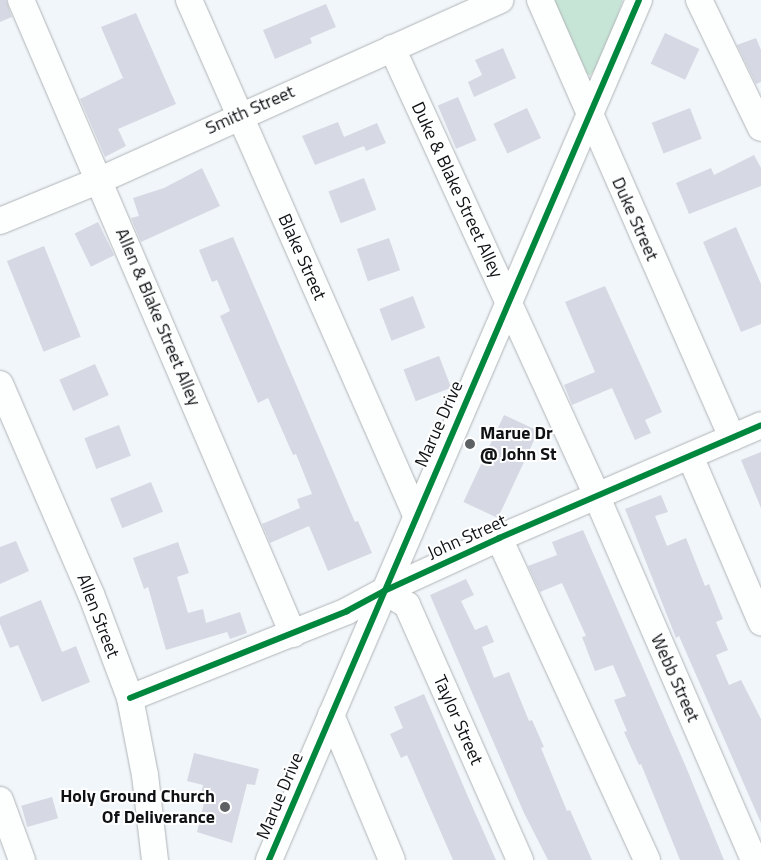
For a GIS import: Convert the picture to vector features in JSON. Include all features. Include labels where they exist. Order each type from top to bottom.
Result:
[{"type":"street","name":"Allen & Blake Street Alley","points":[[21,0],[100,180],[293,634]]},
{"type":"street","name":"Blake Street","points":[[189,0],[416,515]]},
{"type":"street","name":"Smith Street","points":[[0,220],[100,180],[239,115],[500,0]]},
{"type":"street","name":"Duke Street","points":[[540,0],[732,438]]},
{"type":"street","name":"Marue Drive","points":[[269,860],[639,0]]},
{"type":"street","points":[[699,0],[761,128]]},
{"type":"street","name":"Duke & Blake Street Alley","points":[[392,48],[597,496]]},
{"type":"street","name":"Allen Street","points":[[0,384],[91,594],[130,698],[145,775],[155,860]]},
{"type":"street","name":"John Street","points":[[130,698],[347,611],[384,591],[499,538],[761,425]]},
{"type":"street","points":[[690,456],[761,622]]},
{"type":"street","name":"Webb Street","points":[[597,496],[754,860]]},
{"type":"street","points":[[499,538],[647,860]]},
{"type":"street","name":"Taylor Street","points":[[384,591],[407,605],[520,860]]},
{"type":"street","points":[[331,715],[392,860]]},
{"type":"street","points":[[0,800],[22,860]]},
{"type":"green space","points":[[551,0],[623,0],[602,61],[590,76],[581,69]]},
{"type":"building","points":[[0,0],[6,0],[12,17],[0,22]]},
{"type":"building","points":[[326,4],[336,27],[310,38],[312,43],[275,59],[263,30]]},
{"type":"building","points":[[136,13],[176,104],[118,129],[126,146],[105,157],[80,99],[123,78],[101,27]]},
{"type":"building","points":[[665,33],[699,49],[685,80],[651,64]]},
{"type":"building","points":[[756,38],[761,50],[761,82],[756,84],[737,45]]},
{"type":"building","points":[[503,48],[516,78],[474,97],[468,82],[482,75],[475,60]]},
{"type":"building","points":[[458,97],[476,140],[456,149],[438,106]]},
{"type":"building","points":[[527,108],[541,138],[507,154],[493,124]]},
{"type":"building","points":[[690,108],[702,139],[664,154],[652,123]]},
{"type":"building","points":[[338,122],[344,137],[377,123],[386,143],[366,151],[364,146],[315,165],[302,136]]},
{"type":"building","points":[[754,155],[761,168],[761,186],[689,214],[676,183],[711,168],[714,175]]},
{"type":"building","points":[[202,168],[220,206],[141,242],[131,218],[139,216],[133,198],[164,188]]},
{"type":"building","points":[[364,178],[376,210],[341,223],[329,192]]},
{"type":"building","points":[[98,222],[114,255],[91,267],[75,233]]},
{"type":"building","points":[[736,227],[761,284],[761,324],[741,332],[703,242]]},
{"type":"building","points":[[233,237],[355,522],[358,521],[372,553],[328,571],[309,526],[270,543],[262,524],[300,508],[297,499],[312,494],[296,454],[293,455],[268,398],[258,403],[220,316],[230,311],[217,280],[212,282],[199,250]]},
{"type":"building","points":[[389,238],[400,270],[368,281],[357,249]]},
{"type":"building","points":[[44,246],[81,337],[44,352],[7,261]]},
{"type":"building","points":[[605,286],[662,412],[645,420],[651,433],[635,440],[612,388],[572,405],[564,385],[595,372],[565,302]]},
{"type":"building","points":[[413,296],[425,328],[392,341],[379,309]]},
{"type":"building","points":[[439,356],[451,388],[416,401],[404,370]]},
{"type":"building","points":[[95,364],[109,395],[73,411],[59,380]]},
{"type":"building","points":[[504,415],[538,431],[498,518],[463,502]]},
{"type":"building","points":[[119,425],[131,456],[96,469],[84,438]]},
{"type":"building","points":[[761,452],[761,508],[741,460]]},
{"type":"building","points":[[151,482],[163,512],[122,528],[110,498]]},
{"type":"building","points":[[661,495],[668,512],[655,516],[667,546],[686,538],[705,586],[709,584],[723,619],[716,622],[728,650],[716,655],[729,685],[741,680],[761,719],[761,823],[679,636],[676,638],[625,509]]},
{"type":"building","points":[[583,530],[686,767],[724,860],[680,860],[641,764],[639,765],[624,732],[627,731],[614,700],[626,696],[613,665],[595,671],[582,637],[586,636],[562,583],[540,592],[528,566],[557,555],[552,542]]},
{"type":"building","points":[[16,541],[29,571],[0,584],[0,547]]},
{"type":"building","points":[[178,542],[189,573],[177,577],[188,613],[203,609],[206,623],[240,612],[247,633],[230,639],[227,632],[166,650],[148,587],[144,589],[133,558]]},
{"type":"building","points":[[466,579],[474,595],[461,601],[475,630],[487,625],[494,642],[482,647],[494,678],[509,672],[529,721],[532,720],[544,747],[541,748],[567,811],[570,810],[592,860],[548,860],[524,813],[430,595]]},
{"type":"building","points":[[41,600],[62,652],[76,646],[90,682],[42,702],[18,645],[10,648],[0,624],[0,617]]},
{"type":"building","points":[[424,694],[496,860],[453,860],[407,755],[401,758],[390,734],[403,728],[394,707]]},
{"type":"building","name":"Holy Ground Church Of Deliverance","points":[[194,753],[259,769],[255,785],[247,784],[232,843],[197,832],[206,795],[201,794],[203,785],[187,781]]},
{"type":"building","points":[[52,797],[58,818],[27,827],[21,806]]},
{"type":"cycle path","points":[[269,860],[639,0]]},
{"type":"cycle path","points":[[130,698],[347,611],[384,591],[499,538],[761,425]]},
{"type":"place","name":"Marue Dr @ John St","points":[[470,444]]},
{"type":"place","name":"Holy Ground Church Of Deliverance","points":[[225,807]]}]
